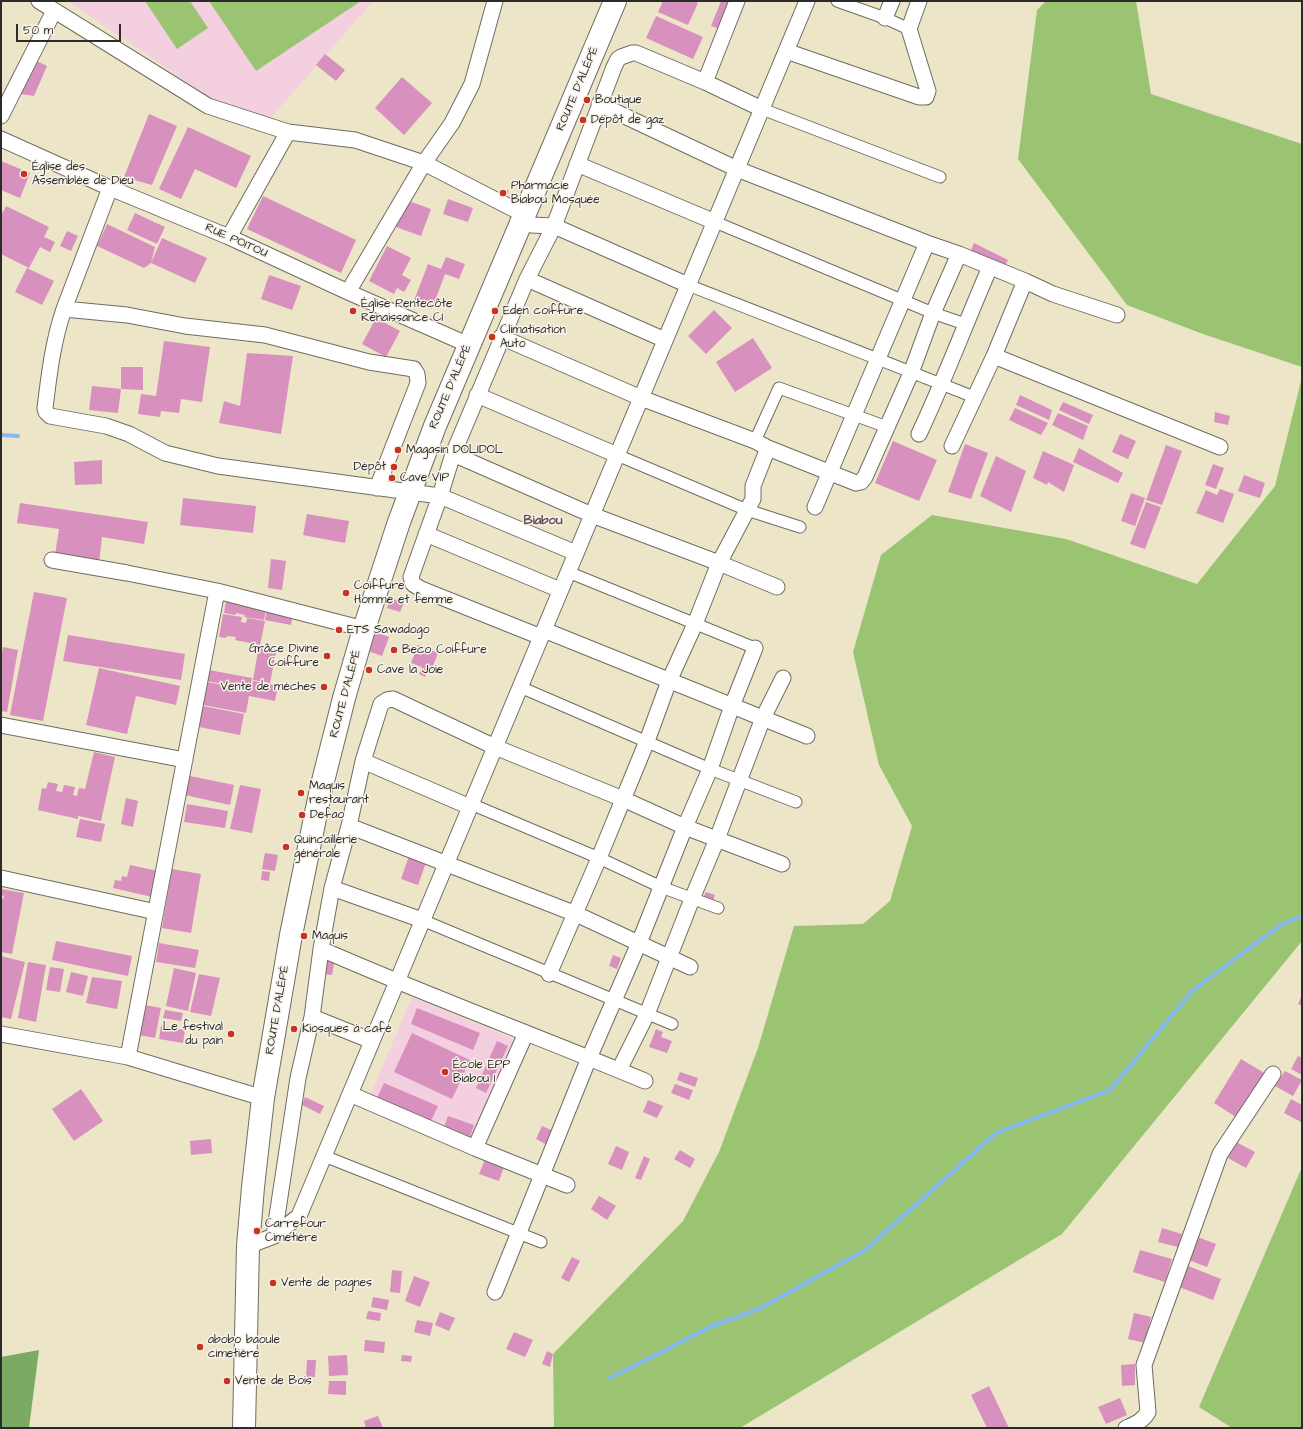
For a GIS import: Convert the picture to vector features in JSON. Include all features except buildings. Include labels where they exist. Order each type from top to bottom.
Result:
[{"type":"main road","name":"ROUTE D'ALÉPÉ","points":[[244,1428],[248,1246],[263,1098],[292,935],[321,789],[344,698],[364,629],[410,492],[435,426],[615,1]]},
{"type":"street","points":[[39,1],[208,106],[288,132],[355,140],[424,163],[523,218],[531,225],[554,226],[688,285],[974,397]]},
{"type":"street","points":[[348,292],[424,163],[452,123],[472,84],[494,1]]},
{"type":"street","points":[[705,82],[737,1]]},
{"type":"street","points":[[248,1246],[274,1236],[299,1216],[807,1]]},
{"type":"street","points":[[836,1],[885,18],[909,29]]},
{"type":"street","points":[[885,18],[892,1]]},
{"type":"street","points":[[786,51],[919,97],[926,97],[928,91],[909,29],[919,1]]},
{"type":"street","points":[[1,116],[54,11]]},
{"type":"street","points":[[806,736],[669,681],[421,589],[413,584],[411,577],[440,496],[453,454],[501,337],[527,279],[554,226],[599,104],[618,59],[626,54],[636,53],[705,82],[762,109],[940,177]]},
{"type":"street","points":[[599,104],[737,169],[959,254],[1053,294],[1117,315]]},
{"type":"street","points":[[229,237],[288,132]]},
{"type":"street","name":"RUE POITOU","points":[[1,140],[110,188],[229,237],[348,292],[469,345]]},
{"type":"street","points":[[577,164],[934,313],[966,324]]},
{"type":"street","points":[[110,188],[59,325],[50,371],[45,408],[46,412],[50,416],[106,426],[129,434],[165,453],[218,466],[440,496],[576,553]]},
{"type":"street","points":[[815,507],[831,473],[927,243]]},
{"type":"street","points":[[501,337],[641,398],[856,483],[861,482],[865,477],[911,373],[959,254]]},
{"type":"street","points":[[919,434],[942,384],[990,267]]},
{"type":"street","points":[[527,279],[665,340]]},
{"type":"street","points":[[952,446],[994,356],[1025,281]]},
{"type":"street","points":[[64,309],[127,315],[185,326],[265,336],[369,362],[414,369],[417,374],[418,383],[377,488]]},
{"type":"street","points":[[994,356],[1220,447]]},
{"type":"street","points":[[549,974],[576,914],[648,741],[669,681],[695,624],[719,563],[753,499],[753,486],[762,445],[779,388],[887,428]]},
{"type":"street","points":[[477,395],[747,510],[800,527]]},
{"type":"street","points":[[453,454],[592,515],[719,563],[777,587]]},
{"type":"street","points":[[426,534],[560,590]]},
{"type":"street","points":[[52,560],[217,591],[364,629]]},
{"type":"street","points":[[495,1292],[613,1001],[639,943],[685,826],[710,769],[732,706],[755,648],[568,572]]},
{"type":"street","points":[[128,1058],[217,591]]},
{"type":"street","points":[[619,1070],[647,1014],[717,839],[763,718],[783,678]]},
{"type":"street","points":[[520,687],[710,769],[796,802]]},
{"type":"street","points":[[274,1236],[298,1078],[312,1017],[321,949],[332,888],[349,826],[363,761],[380,704],[387,700],[393,700],[495,747],[685,826],[782,864]]},
{"type":"street","points":[[1,724],[185,760]]},
{"type":"street","points":[[363,761],[599,858],[661,887],[718,908]]},
{"type":"street","points":[[349,826],[576,914],[690,967]]},
{"type":"street","points":[[1,878],[156,912]]},
{"type":"street","points":[[332,888],[422,920],[613,1001],[672,1024]]},
{"type":"street","points":[[321,949],[397,982],[645,1081]]},
{"type":"street","points":[[312,1017],[372,1040]]},
{"type":"street","points":[[475,1148],[526,1033]]},
{"type":"street","points":[[1,1034],[128,1058],[263,1098]]},
{"type":"street","points":[[1126,1428],[1145,1419],[1148,1412],[1144,1365],[1220,1154],[1273,1074]]},
{"type":"street","points":[[350,1094],[475,1148],[567,1185]]},
{"type":"street","points":[[324,1156],[541,1242]]},
{"type":"shaded area","points":[[68,1],[373,1],[268,121],[213,100]]},
{"type":"shaded area","name":"École EPP Biabou 1","points":[[412,997],[521,1042],[478,1146],[368,1101]]},
{"type":"green space","points":[[145,1],[190,1],[208,28],[177,49]]},
{"type":"green space","points":[[209,1],[361,1],[256,71]]},
{"type":"green space","points":[[1046,1],[1136,1],[1151,94],[1302,144],[1302,367],[1203,334],[1127,305],[1018,159],[1037,10]]},
{"type":"green space","points":[[1302,377],[1302,941],[1062,1234],[740,1428],[554,1428],[553,1354],[683,1221],[719,1152],[758,1048],[794,926],[863,924],[890,901],[912,826],[879,765],[853,652],[881,555],[932,515],[1066,539],[1197,584],[1275,486]]},
{"type":"green space","points":[[1302,1167],[1302,1428],[1232,1428],[1199,1407]]},
{"type":"green space","points":[[39,1350],[29,1428],[1,1428],[1,1357]]},
{"type":"waterway","points":[[1,435],[18,436]]},
{"type":"waterway","points":[[610,1378],[712,1326],[759,1309],[865,1250],[996,1133],[1110,1090],[1193,990],[1282,924],[1302,916]]},
{"type":"place","name":"Boutique","points":[[587,100]]},
{"type":"place","name":"Dépôt de gaz","points":[[583,120]]},
{"type":"place","name":"Église des Assemblée de Dieu","points":[[24,174]]},
{"type":"place","name":"Pharmacie Biabou Mosquée","points":[[503,193]]},
{"type":"place","name":"Église Pentecôte Renaissance CI","points":[[353,311]]},
{"type":"place","name":"Eden coiffure","points":[[495,311]]},
{"type":"place","name":"Climatisation Auto","points":[[492,337]]},
{"type":"place","name":"Magasin DOLIDOL","points":[[398,450]]},
{"type":"place","name":"Dépôt","points":[[394,467]]},
{"type":"place","name":"Cave VIP","points":[[392,478]]},
{"type":"place","name":"Coiffure Homme et femme","points":[[346,593]]},
{"type":"place","name":"ETS Sawadogo","points":[[339,630]]},
{"type":"place","name":"Beco Coiffure","points":[[394,650]]},
{"type":"place","name":"Grâce Divine Coiffure","points":[[327,656]]},
{"type":"place","name":"Cave la Joie","points":[[369,670]]},
{"type":"place","name":"Vente de mèches","points":[[324,687]]},
{"type":"place","name":"Maquis restaurant","points":[[301,793]]},
{"type":"place","name":"Defao","points":[[302,815]]},
{"type":"place","name":"Quincaillerie générale","points":[[286,847]]},
{"type":"place","name":"Maquis","points":[[304,936]]},
{"type":"place","name":"Kiosques à café","points":[[294,1029]]},
{"type":"place","name":"Le festival du pain","points":[[231,1034]]},
{"type":"place","name":"École EPP Biabou 1","points":[[445,1072]]},
{"type":"place","name":"Carrefour Cimetière","points":[[257,1231]]},
{"type":"place","name":"Vente de pagnes","points":[[273,1283]]},
{"type":"place","name":"abobo baoule cimetière","points":[[200,1347]]},
{"type":"place","name":"Vente de Bois","points":[[227,1381]]},
{"type":"district","name":"Biabou","points":[[543,521]]}]
